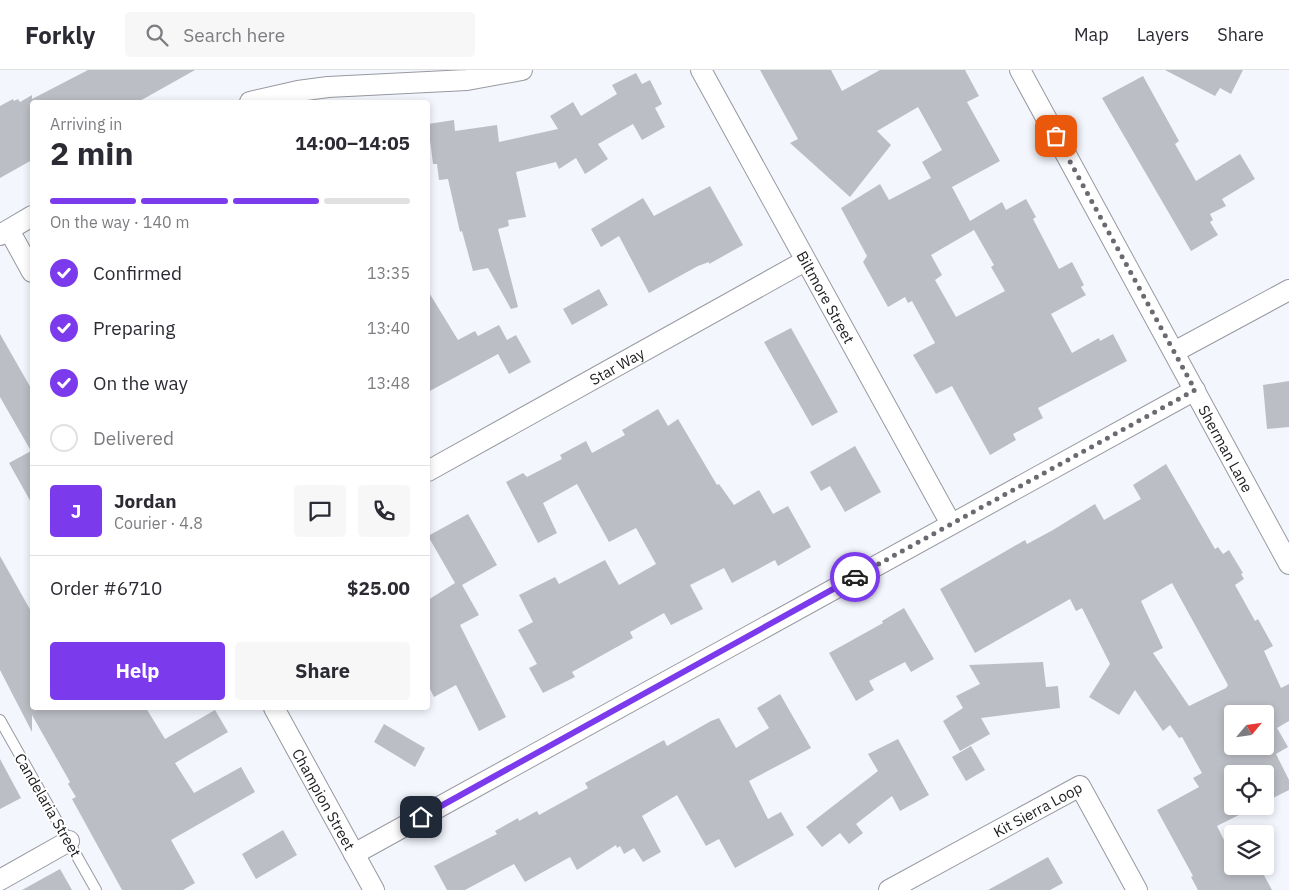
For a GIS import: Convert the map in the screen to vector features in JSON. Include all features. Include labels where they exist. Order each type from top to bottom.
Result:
[{"type":"street","points":[[258,100],[298,90],[330,95],[467,80],[522,70]]},
{"type":"street","name":"Biltmore Street","points":[[701,70],[951,524]]},
{"type":"street","name":"Sherman Lane","points":[[1020,70],[1289,564]]},
{"type":"street","points":[[30,217],[5,232],[30,269]]},
{"type":"street","name":"Star Way","points":[[430,470],[805,261]]},
{"type":"street","points":[[1174,352],[1289,290]]},
{"type":"street","points":[[354,854],[1195,390]]},
{"type":"street","name":"Champion Street","points":[[275,710],[374,890]]},
{"type":"street","name":"Kit Sierra Loop","points":[[889,890],[1080,786],[1137,890]]},
{"type":"street","points":[[0,880],[69,842]]},
{"type":"lane","name":"Candelaria Street","points":[[0,720],[96,890]]},
{"type":"building","points":[[88,70],[195,70],[142,100],[30,100],[30,161],[0,178],[0,106],[13,99],[14,101],[18,99],[20,102],[32,95],[32,99]]},
{"type":"building","points":[[760,70],[831,70],[842,91],[880,70],[965,70],[979,96],[967,102],[1000,161],[952,187],[970,221],[1002,202],[1006,210],[1026,199],[1036,217],[1033,219],[1059,269],[1072,262],[1084,285],[1081,287],[1086,295],[1051,314],[1072,353],[1099,338],[1100,341],[1113,334],[1127,361],[1038,408],[1043,418],[1013,434],[1016,440],[990,455],[952,386],[936,394],[913,355],[935,343],[912,301],[908,303],[905,297],[888,307],[863,262],[867,256],[841,208],[880,184],[889,200],[931,178],[922,162],[942,150],[918,107],[877,131],[891,145],[850,197],[790,143],[798,139]],"holes":[[[974,230],[994,265],[991,267],[1005,291],[956,317],[935,280],[942,275],[931,255]]]},
{"type":"building","points":[[1165,70],[1243,70],[1231,94],[1220,88],[1215,96]]},
{"type":"building","points":[[636,73],[642,84],[650,80],[662,104],[655,108],[665,127],[642,140],[633,124],[598,144],[608,159],[585,174],[576,158],[559,169],[556,162],[516,172],[526,217],[508,220],[509,226],[498,229],[518,307],[511,309],[488,268],[473,271],[462,231],[460,232],[448,179],[439,180],[437,164],[433,164],[430,124],[454,120],[455,131],[497,125],[499,142],[558,129],[550,116],[573,102],[581,116],[617,94],[612,85]]},
{"type":"building","points":[[1143,76],[1179,141],[1175,144],[1196,181],[1240,154],[1255,179],[1222,199],[1226,206],[1210,214],[1213,220],[1210,222],[1218,235],[1191,251],[1102,98]]},
{"type":"building","points":[[710,186],[743,245],[709,264],[709,262],[698,266],[649,293],[619,236],[601,247],[591,229],[643,198],[654,216]]},
{"type":"building","points":[[599,289],[608,305],[572,325],[563,309]]},
{"type":"building","points":[[430,294],[458,340],[475,331],[478,336],[499,325],[507,340],[516,335],[531,362],[509,374],[498,354],[430,391]]},
{"type":"building","points":[[791,328],[838,412],[812,426],[764,342]]},
{"type":"building","points":[[0,334],[30,386],[30,449],[0,397]]},
{"type":"building","points":[[1289,381],[1289,427],[1267,429],[1263,385]]},
{"type":"building","points":[[658,409],[668,426],[678,419],[717,485],[719,484],[734,505],[759,490],[773,514],[788,506],[811,547],[778,566],[775,560],[732,583],[724,568],[690,585],[703,609],[671,625],[664,613],[630,632],[633,638],[572,672],[575,677],[543,693],[529,668],[537,664],[518,630],[533,622],[519,595],[555,577],[559,584],[605,560],[619,585],[656,564],[636,528],[609,542],[577,484],[543,503],[557,533],[538,543],[506,482],[523,473],[527,477],[562,459],[560,455],[586,441],[592,453],[625,435],[622,430]]},
{"type":"building","points":[[855,446],[881,492],[845,512],[830,486],[821,491],[810,472]]},
{"type":"building","points":[[30,452],[30,500],[9,463]]},
{"type":"building","points":[[1166,464],[1215,549],[1218,547],[1223,554],[1229,550],[1243,573],[1241,574],[1244,579],[1235,585],[1255,621],[1258,619],[1273,646],[1264,651],[1281,688],[1289,684],[1289,721],[1277,728],[1288,747],[1276,754],[1289,780],[1289,790],[1274,798],[1274,765],[1224,765],[1224,815],[1239,815],[1217,826],[1224,840],[1224,875],[1264,875],[1272,890],[1198,890],[1191,877],[1193,876],[1157,810],[1199,787],[1193,778],[1202,773],[1182,737],[1179,738],[1170,725],[1163,731],[1135,690],[1119,715],[1089,697],[1110,664],[1082,608],[1076,611],[1070,599],[975,653],[940,589],[1025,540],[1027,544],[1053,530],[1095,504],[1104,520],[1141,499],[1133,485]],"holes":[[[1172,583],[1228,685],[1226,688],[1189,706],[1153,653],[1163,648],[1141,601]]]},
{"type":"building","points":[[468,514],[497,565],[462,585],[479,615],[460,625],[506,717],[479,731],[456,685],[434,697],[430,689],[430,599],[455,583],[430,539],[430,535]]},
{"type":"building","points":[[0,556],[30,609],[30,710],[147,710],[165,739],[215,710],[228,732],[175,763],[194,793],[241,767],[255,792],[171,840],[195,883],[183,890],[122,890],[72,799],[76,797],[68,784],[70,782],[32,715],[32,732],[0,670]]},
{"type":"building","points":[[904,608],[934,659],[911,672],[905,662],[869,681],[874,690],[856,701],[829,653],[883,623],[882,621]]},
{"type":"building","points":[[1043,662],[1046,687],[1058,686],[1060,708],[981,718],[990,734],[960,751],[943,721],[963,708],[956,696],[980,684],[969,665]]},
{"type":"building","points":[[780,694],[811,748],[749,781],[768,819],[781,812],[794,835],[735,868],[719,839],[706,846],[677,795],[642,816],[661,852],[643,862],[634,848],[624,854],[620,846],[617,848],[616,845],[577,870],[570,857],[525,882],[514,864],[465,890],[447,890],[434,866],[497,834],[495,831],[518,818],[519,821],[537,811],[539,815],[588,788],[585,783],[664,740],[667,746],[711,721],[719,718],[736,748],[769,728],[757,708]]},
{"type":"building","points":[[384,724],[425,748],[415,767],[374,742]]},
{"type":"building","points":[[898,739],[929,795],[900,811],[892,796],[856,824],[863,833],[849,844],[840,833],[822,847],[806,827],[878,771],[868,754]]},
{"type":"building","points":[[971,746],[985,770],[966,781],[952,757]]},
{"type":"building","points":[[0,759],[21,798],[0,809]]},
{"type":"building","points":[[283,830],[297,855],[256,879],[242,854]]},
{"type":"building","points":[[1048,857],[1063,883],[1050,890],[988,890]]},
{"type":"building","points":[[60,869],[72,890],[22,890]]},
{"type":"way so far","points":[[855,577],[1195,390],[1056,136]]},
{"type":"route","points":[[421,817],[855,577]]}]
